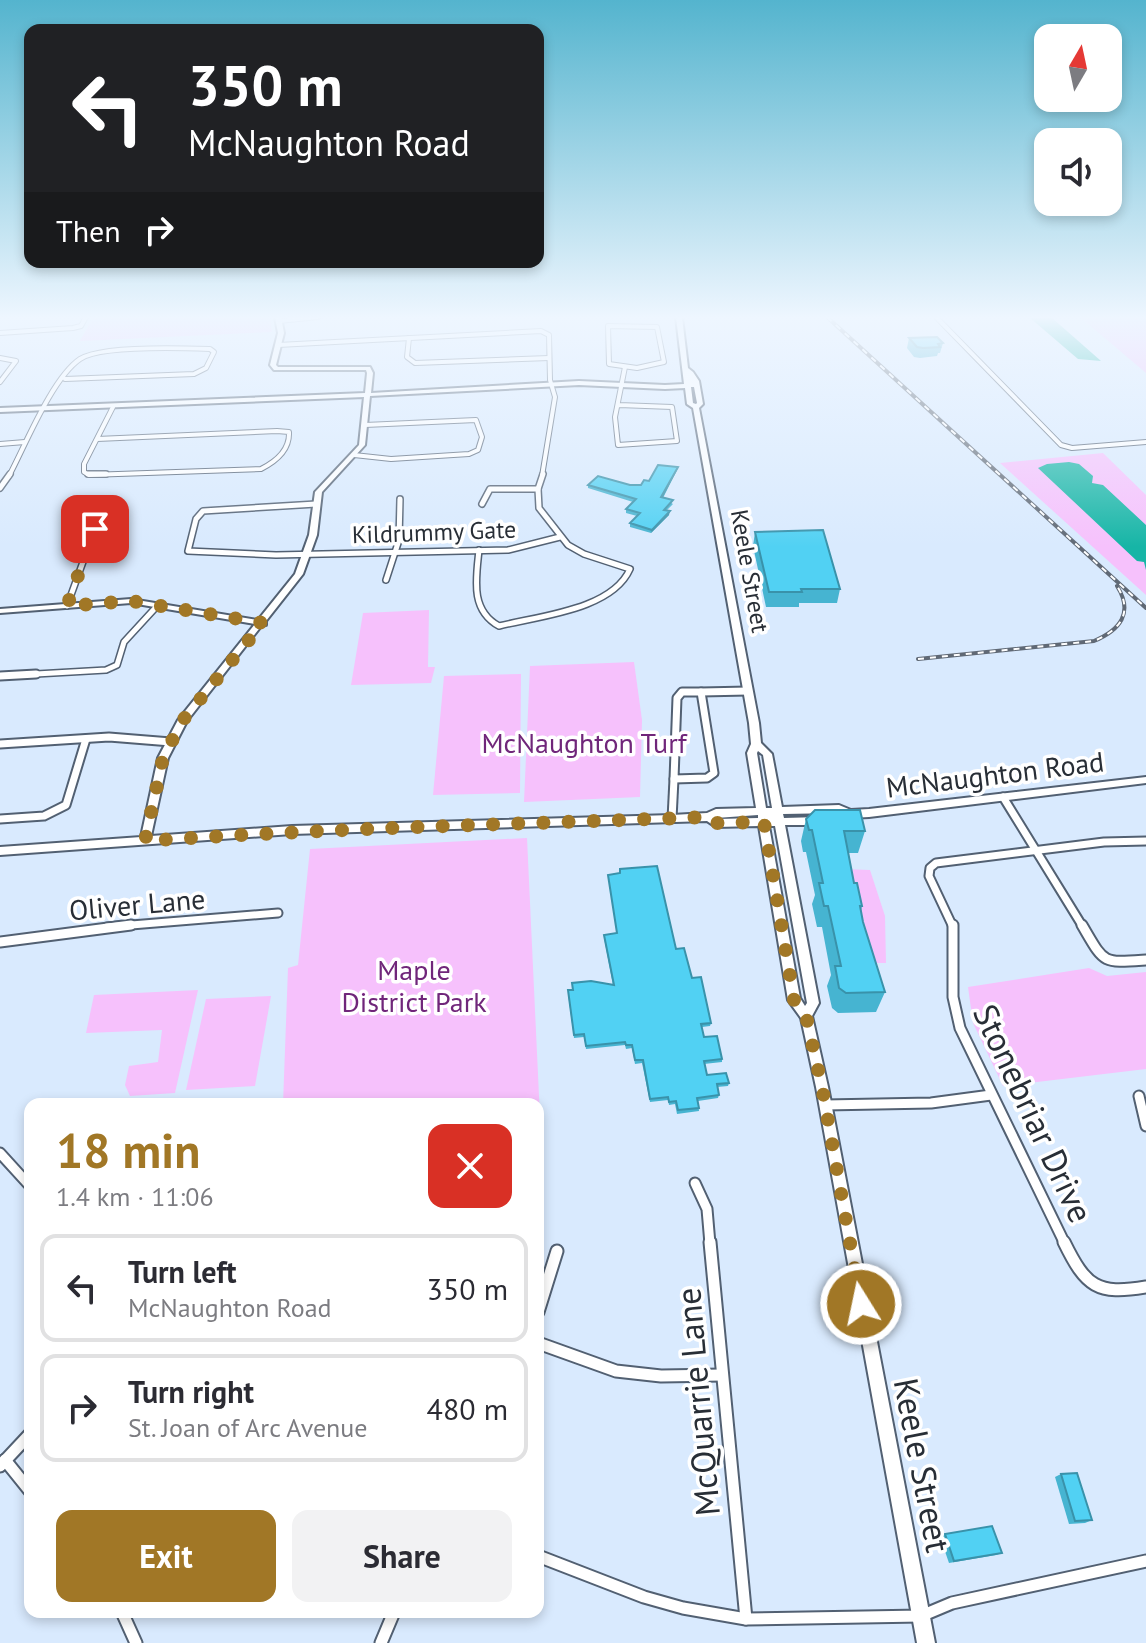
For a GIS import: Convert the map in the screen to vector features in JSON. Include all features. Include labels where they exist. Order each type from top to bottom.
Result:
[{"type":"street","points":[[0,488],[55,394]]},
{"type":"street","points":[[0,410],[391,394]]},
{"type":"street","points":[[479,550],[476,602],[488,620],[499,626],[600,600],[627,580],[630,569],[584,554],[560,537],[539,508],[538,489],[554,406],[553,394]]},
{"type":"street","points":[[619,405],[672,407],[677,441],[618,445],[615,437],[620,394]]},
{"type":"street","name":"Keele Street","points":[[689,394],[690,404],[696,407]]},
{"type":"street","name":"Keele Street","points":[[696,407],[700,404],[698,394]]},
{"type":"street","points":[[1011,394],[1061,445],[1072,448],[1146,442]]},
{"type":"street","points":[[145,841],[163,758],[183,720],[299,574],[308,555],[316,504],[323,486],[362,445],[366,395]]},
{"type":"street","points":[[97,439],[277,431],[289,432],[291,436],[289,444],[277,458],[261,469],[89,475],[83,467],[97,439],[113,407]]},
{"type":"street","name":"Keele Street","points":[[696,407],[748,691],[756,744],[752,753],[794,1000],[806,1016],[825,1105],[926,1643]]},
{"type":"street","points":[[354,455],[391,459],[469,454],[478,450],[482,437],[478,422],[469,420],[365,425]]},
{"type":"street","points":[[0,444],[25,442]]},
{"type":"street","points":[[482,504],[486,491],[490,489],[538,489]]},
{"type":"street","points":[[386,580],[396,552],[402,513],[400,499]]},
{"type":"street","name":"Kildrummy Gate","points":[[316,504],[209,509],[196,519],[188,548],[193,552],[308,555],[479,550],[522,548],[560,537]]},
{"type":"street","points":[[67,606],[96,526],[114,519],[116,514],[86,514],[82,518],[96,526]]},
{"type":"street","points":[[0,611],[131,601],[263,623]]},
{"type":"street","points":[[0,676],[106,670],[117,665],[124,642],[158,605]]},
{"type":"street","points":[[672,819],[677,698],[682,692],[748,691]]},
{"type":"street","points":[[672,779],[707,778],[714,773],[701,692]]},
{"type":"street","points":[[0,744],[125,737],[171,742]]},
{"type":"street","points":[[0,819],[40,817],[62,810],[86,739]]},
{"type":"street","name":"Keele Street","points":[[756,744],[767,754],[780,816],[813,1003],[806,1016]]},
{"type":"street","name":"McNaughton Road","points":[[0,851],[292,830],[709,817],[716,823],[780,816],[847,820],[850,814],[1146,780]]},
{"type":"street","points":[[1003,797],[1101,957],[1110,962],[1146,960]]},
{"type":"street","points":[[1035,850],[1146,841]]},
{"type":"street","name":"Stonebriar Drive","points":[[1035,850],[936,863],[930,868],[929,876],[953,926],[953,997],[960,1028],[1078,1270],[1090,1283],[1106,1291],[1120,1294],[1146,1287]]},
{"type":"street","name":"Oliver Lane","points":[[0,942],[89,929],[278,913]]},
{"type":"street","points":[[825,1105],[931,1103],[991,1095]]},
{"type":"street","points":[[1139,1096],[1146,1126]]},
{"type":"street","points":[[0,1153],[24,1179]]},
{"type":"street","name":"McQuarrie Lane","points":[[695,1183],[707,1209],[746,1619]]},
{"type":"street","points":[[544,1293],[557,1251]]},
{"type":"street","points":[[544,1345],[616,1371],[661,1376],[722,1375]]},
{"type":"street","points":[[24,1440],[2,1463],[24,1485]]},
{"type":"street","points":[[544,1558],[644,1597],[683,1608],[746,1619],[921,1616],[952,1603],[1146,1561]]},
{"type":"street","points":[[125,1618],[136,1643]]},
{"type":"street","points":[[381,1643],[391,1618]]},
{"type":"green space","points":[[1103,453],[1146,495],[1146,595],[1000,463]]},
{"type":"green space","points":[[429,610],[428,667],[435,667],[431,683],[351,685],[363,613]]},
{"type":"green space","name":"McNaughton Turf","points":[[634,662],[642,720],[640,797],[524,802],[530,666]]},
{"type":"green space","points":[[521,674],[520,793],[433,795],[444,676]]},
{"type":"green space","name":"Maple District Park","points":[[527,838],[539,1098],[283,1098],[288,968],[298,965],[310,849]]},
{"type":"green space","points":[[843,869],[870,870],[885,916],[886,963],[865,963]]},
{"type":"green space","points":[[1089,968],[1107,976],[1146,972],[1146,1069],[1003,1086],[973,1023],[968,987]]},
{"type":"green space","points":[[198,990],[175,1093],[130,1096],[125,1085],[129,1066],[158,1062],[162,1030],[86,1033],[94,995]]},
{"type":"green space","points":[[271,996],[255,1086],[186,1090],[206,999]]},
{"type":"shaded area","points":[[1069,462],[1079,464],[1093,476],[1092,483],[1103,485],[1146,525],[1146,570],[1144,562],[1137,561],[1038,468]]},
{"type":"building","points":[[658,465],[678,467],[661,497],[673,500],[664,510],[670,511],[652,530],[630,523],[640,513],[626,509],[636,499],[588,485],[598,476],[641,485],[644,480],[649,481]]},
{"type":"building","points":[[823,530],[840,589],[769,592],[755,532]]},
{"type":"building","points":[[815,810],[860,810],[865,831],[844,831],[863,922],[885,992],[846,993],[839,988],[835,966],[841,966],[828,906],[824,906],[819,883],[823,883],[812,830],[809,830],[806,819]]},
{"type":"building","points":[[657,866],[676,949],[684,948],[692,978],[701,977],[711,1023],[701,1024],[704,1037],[717,1036],[722,1059],[704,1061],[707,1075],[726,1073],[729,1083],[717,1084],[719,1095],[697,1098],[699,1108],[678,1110],[676,1101],[669,1102],[668,1097],[650,1099],[643,1060],[635,1060],[632,1045],[625,1042],[586,1046],[584,1034],[574,1035],[568,990],[573,990],[572,983],[591,981],[614,985],[604,935],[617,933],[608,875],[620,873],[620,869]]},
{"type":"building","points":[[1077,1473],[1092,1520],[1075,1521],[1061,1474]]},
{"type":"building","points":[[992,1526],[1002,1553],[954,1561],[945,1534]]},
{"type":"railway","points":[[911,394],[1146,608]]},
{"type":"railway","points":[[918,659],[1094,641],[1111,632],[1122,620],[1124,604],[1117,586]]},
{"type":"route","points":[[95,529],[67,606],[131,601],[263,623],[183,720],[163,758],[145,841],[292,830],[545,822],[709,817],[716,823],[764,822],[794,1000],[806,1016],[822,1087],[861,1304]]}]
